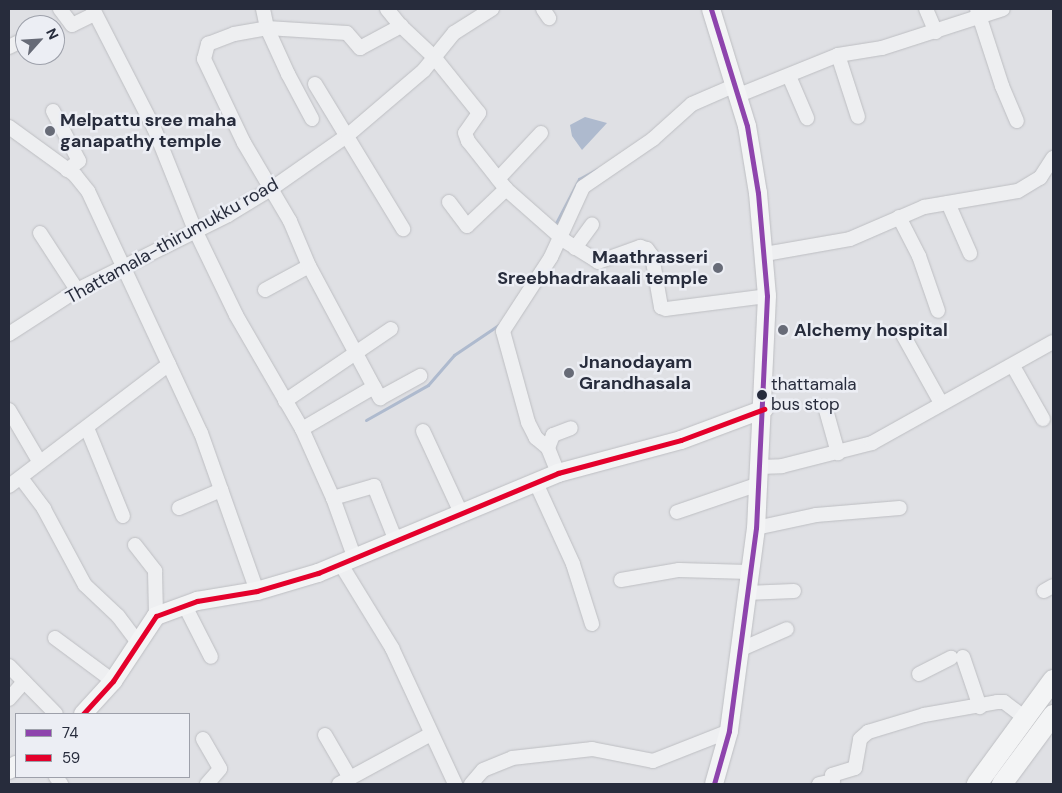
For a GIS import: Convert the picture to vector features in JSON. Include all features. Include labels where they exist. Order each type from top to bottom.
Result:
[{"type":"highway","points":[[977,784],[1053,680]]},
{"type":"highway","points":[[1002,784],[1053,715]]},
{"type":"main road","points":[[711,9],[738,90],[758,193],[765,254],[767,296],[764,409],[756,528],[729,731],[714,784]]},
{"type":"main road","points":[[84,713],[113,681],[137,641],[156,616],[185,606],[257,591],[318,574],[558,473],[681,440],[764,409]]},
{"type":"street","points":[[60,9],[72,25],[94,11],[154,128],[195,230],[236,315],[302,430],[333,498],[348,561],[392,648],[455,784]]},
{"type":"street","points":[[263,9],[267,28],[312,118]]},
{"type":"street","points":[[387,9],[400,26],[434,57],[479,114],[465,133],[502,184],[575,248],[598,262],[640,248],[647,249],[652,256],[661,307],[666,310],[767,296]]},
{"type":"street","name":"Thattamala-thirumukku road","points":[[9,334],[77,290],[122,269],[271,189],[348,136],[424,70],[454,33],[491,9]]},
{"type":"street","points":[[926,9],[936,32]]},
{"type":"street","points":[[558,473],[548,448],[536,438],[528,422],[503,332],[551,257],[583,187],[653,139],[692,104],[789,76],[838,55],[882,48],[936,32],[979,13],[1003,9]]},
{"type":"street","points":[[979,13],[1002,86],[1017,121]]},
{"type":"street","points":[[400,26],[360,48],[347,33],[267,28],[234,34],[208,44],[204,59],[244,143],[290,221],[309,266],[380,398],[420,376]]},
{"type":"street","points":[[838,55],[858,117]]},
{"type":"street","points":[[789,76],[807,118]]},
{"type":"street","points":[[315,84],[404,229]]},
{"type":"street","points":[[53,111],[79,161],[67,170]]},
{"type":"street","points":[[9,127],[67,170],[88,191],[122,269],[201,433],[257,591]]},
{"type":"street","points":[[450,202],[466,226],[502,184],[541,133]]},
{"type":"street","points":[[765,254],[850,239],[924,207],[1018,191],[1040,178],[1053,158]]},
{"type":"street","points":[[948,203],[970,253]]},
{"type":"street","points":[[900,217],[919,256],[938,311]]},
{"type":"street","points":[[575,248],[592,225]]},
{"type":"street","points":[[40,233],[77,290]]},
{"type":"street","points":[[265,290],[309,266]]},
{"type":"street","points":[[285,401],[391,330]]},
{"type":"street","points":[[902,333],[942,403]]},
{"type":"street","points":[[677,512],[782,466],[872,443],[1053,342]]},
{"type":"street","points":[[9,486],[21,478],[39,461],[87,428],[169,364]]},
{"type":"street","points":[[1013,366],[1043,419]]},
{"type":"street","points":[[302,430],[374,387]]},
{"type":"street","points":[[9,410],[39,461]]},
{"type":"street","points":[[826,410],[838,453]]},
{"type":"street","points":[[87,428],[123,516]]},
{"type":"street","points":[[548,448],[553,436],[571,428]]},
{"type":"street","points":[[423,431],[461,513]]},
{"type":"street","points":[[21,478],[44,509],[85,585],[118,616],[137,641]]},
{"type":"street","points":[[536,483],[573,564],[592,624]]},
{"type":"street","points":[[333,498],[374,486],[396,541]]},
{"type":"street","points":[[179,508],[221,490]]},
{"type":"street","points":[[756,528],[816,515],[900,508]]},
{"type":"street","points":[[135,545],[155,571],[156,616]]},
{"type":"street","points":[[621,580],[679,570],[749,572]]},
{"type":"street","points":[[746,593],[794,591]]},
{"type":"street","points":[[185,606],[211,657]]},
{"type":"street","points":[[739,650],[787,629]]},
{"type":"street","points":[[54,638],[113,681]]},
{"type":"street","points":[[919,674],[957,658],[980,706]]},
{"type":"street","points":[[9,666],[55,713]]},
{"type":"street","points":[[9,699],[24,682]]},
{"type":"street","points":[[818,784],[833,781],[832,775],[855,768],[863,734],[924,715],[1004,702],[1025,718]]},
{"type":"street","points":[[471,784],[483,770],[512,758],[592,749],[653,761],[729,731]]},
{"type":"street","points":[[326,735],[344,781],[431,734]]},
{"type":"street","points":[[203,739],[220,769],[207,784]]},
{"type":"water","points":[[585,117],[607,123],[582,150],[572,136],[570,125]]},
{"type":"waterway","points":[[555,225],[579,179],[598,169]]},
{"type":"waterway","points":[[366,420],[428,385],[454,355],[500,324]]},
{"type":"transit line","name":"74","points":[[711,9],[747,126],[758,193],[767,296],[756,528],[729,731],[714,784]]},
{"type":"transit line","name":"59","points":[[84,713],[113,681],[156,616],[197,601],[257,591],[318,573],[558,473],[681,440],[764,409]]},
{"type":"place","name":"Melpattu sree maha ganapathy temple","points":[[50,131]]},
{"type":"place","name":"Maathrasseri Sreebhadrakaali temple","points":[[718,268]]},
{"type":"place","name":"Alchemy hospital","points":[[783,330]]},
{"type":"place","name":"Jnanodayam Grandhasala","points":[[569,373]]},
{"type":"place","name":"thattamala bus stop","points":[[762,395]]}]
